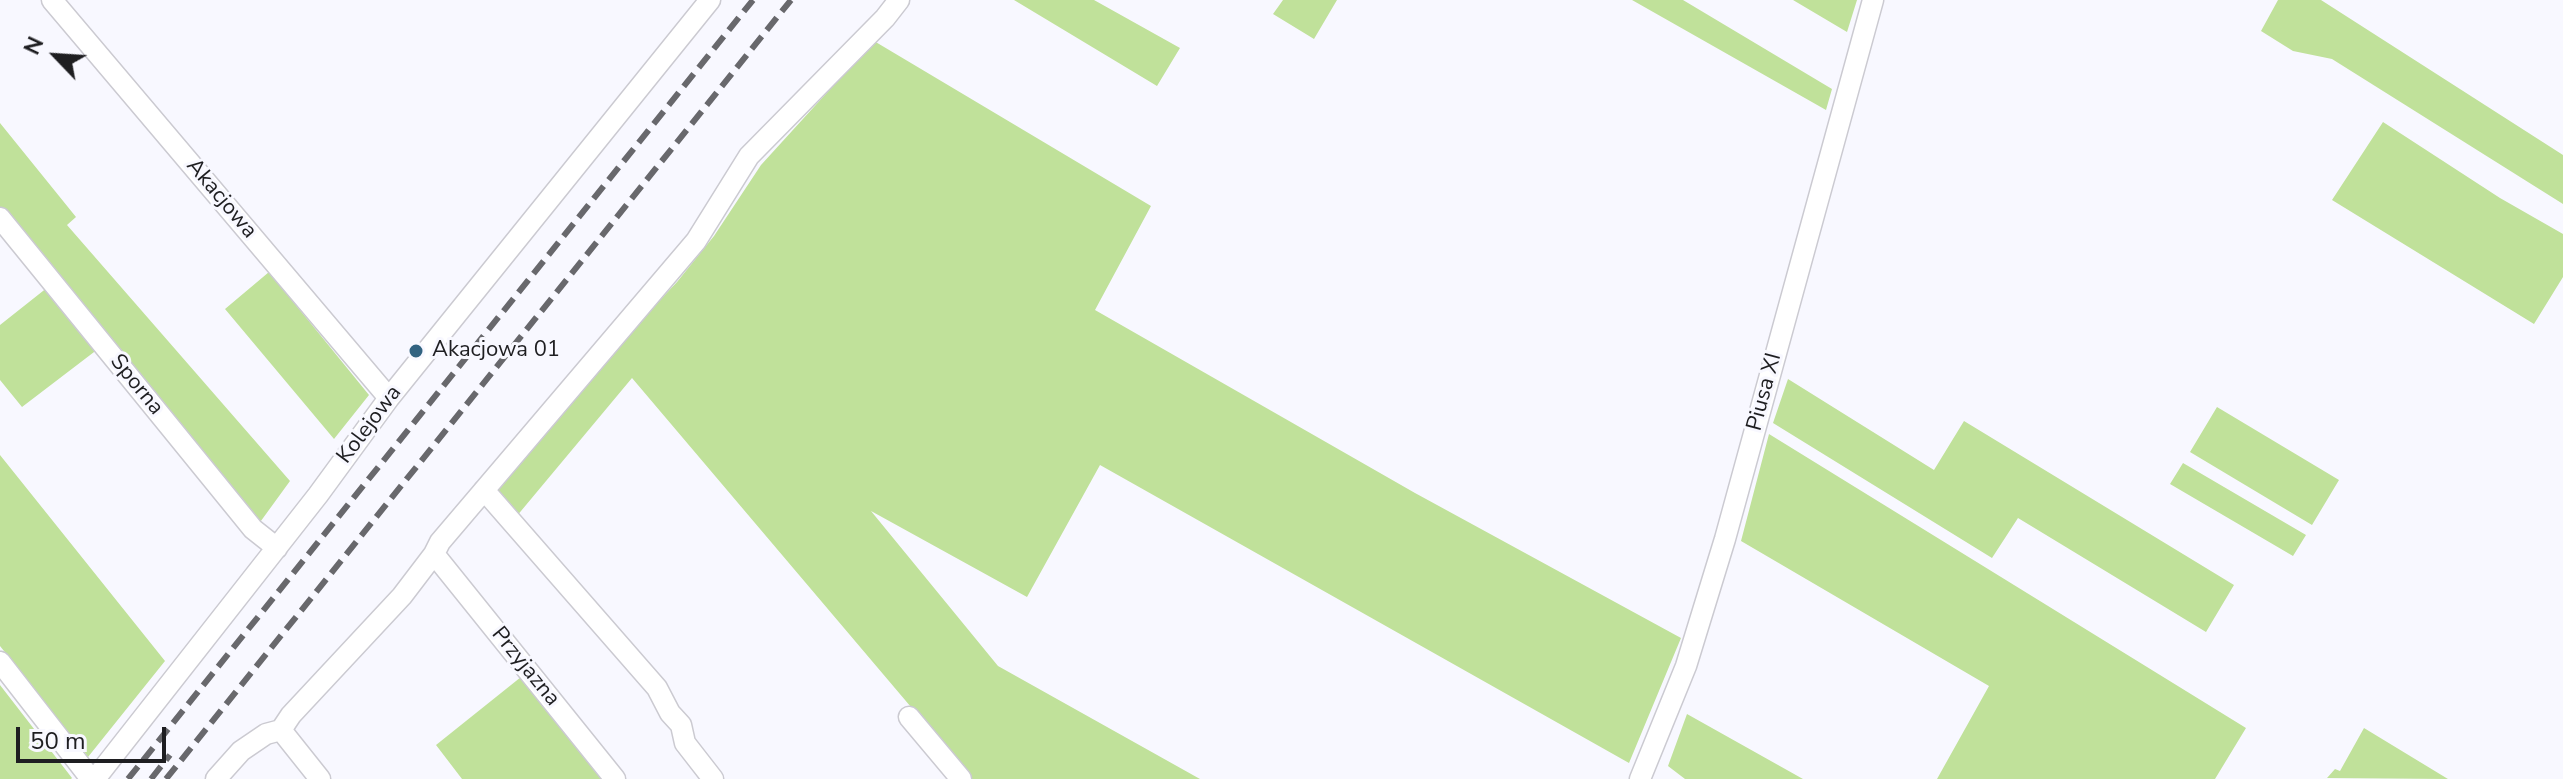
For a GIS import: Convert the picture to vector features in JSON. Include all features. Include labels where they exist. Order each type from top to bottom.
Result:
[{"type":"street","name":"Akacjowa","points":[[52,0],[389,398]]},
{"type":"street","name":"Kolejowa","points":[[93,779],[277,548],[389,398],[710,0]]},
{"type":"street","points":[[216,779],[241,751],[266,734],[281,730],[291,715],[402,596],[440,542],[696,241],[749,156],[899,0]]},
{"type":"street","name":"Piusa XI","points":[[1647,776],[1686,666],[1725,539],[1873,0]]},
{"type":"street","name":"Sporna","points":[[0,218],[253,529],[277,548]]},
{"type":"street","points":[[484,490],[657,688],[670,713],[681,725],[685,743],[713,779]]},
{"type":"street","name":"Przyjazna","points":[[434,554],[615,779]]},
{"type":"street","points":[[0,662],[93,779]]},
{"type":"street","points":[[909,717],[961,779]]},
{"type":"street","points":[[281,730],[320,779]]},
{"type":"green space","points":[[1014,0],[1094,0],[1180,48],[1157,86]]},
{"type":"green space","points":[[1283,0],[1337,0],[1314,39],[1273,14]]},
{"type":"green space","points":[[1632,0],[1683,0],[1832,89],[1826,110]]},
{"type":"green space","points":[[1793,0],[1857,0],[1847,32]]},
{"type":"green space","points":[[2278,0],[2321,0],[2563,155],[2563,204],[2332,59],[2293,51],[2261,31]]},
{"type":"green space","points":[[874,41],[1151,206],[1095,310],[1415,493],[1681,638],[1629,763],[1100,465],[1027,597],[871,511],[998,666],[1200,779],[972,779],[632,378],[516,517],[492,491],[611,352],[677,282],[714,236],[761,165]]},
{"type":"green space","points":[[2383,122],[2500,198],[2563,234],[2563,277],[2534,324],[2332,200]]},
{"type":"green space","points":[[0,123],[76,217],[67,225],[290,481],[258,525],[0,210]]},
{"type":"green space","points":[[269,272],[369,395],[334,439],[225,309]]},
{"type":"green space","points":[[48,287],[98,349],[22,407],[0,380],[0,325]]},
{"type":"green space","points":[[1788,379],[1934,470],[1964,421],[2234,585],[2206,632],[2018,518],[1992,558],[1773,423]]},
{"type":"green space","points":[[2217,407],[2339,480],[2312,525],[2190,452]]},
{"type":"green space","points":[[1769,434],[2246,728],[2215,779],[1937,779],[1989,686],[1741,541]]},
{"type":"green space","points":[[0,455],[165,661],[88,757],[0,646]]},
{"type":"green space","points":[[2183,463],[2306,535],[2293,556],[2170,484]]},
{"type":"green space","points":[[521,677],[604,779],[462,779],[436,745]]},
{"type":"green space","points":[[0,685],[72,778],[71,779],[0,779]]},
{"type":"green space","points":[[1687,714],[1803,779],[1685,779],[1668,766]]},
{"type":"green space","points":[[2364,728],[2448,779],[2327,778],[2335,769],[2340,771]]},
{"type":"railway","points":[[128,779],[753,0]]},
{"type":"railway","points":[[166,779],[791,0]]},
{"type":"railway","points":[[151,779],[170,755]]},
{"type":"place","name":"Akacjowa 01","points":[[416,351]]}]
